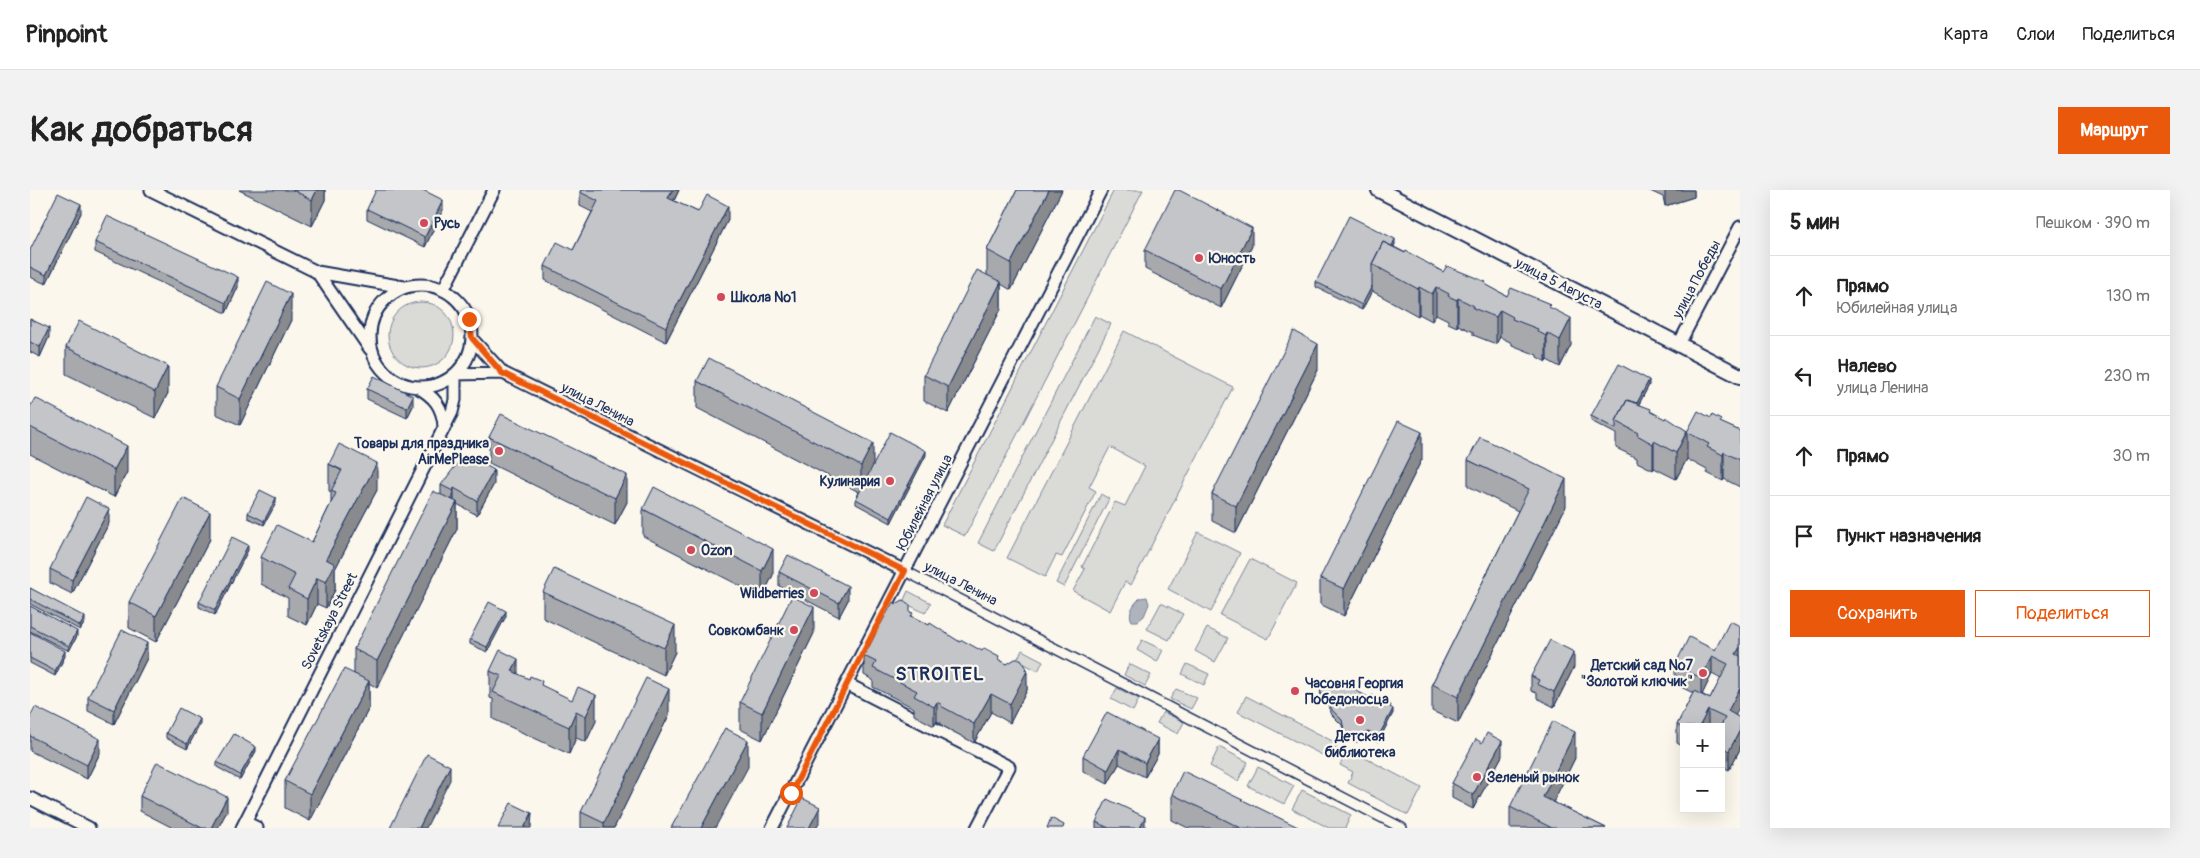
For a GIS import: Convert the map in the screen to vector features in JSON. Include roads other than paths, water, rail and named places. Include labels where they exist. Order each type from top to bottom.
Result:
[{"type":"street","points":[[151,190],[317,272],[404,287],[424,284],[443,290],[459,301],[469,319],[472,338],[467,358],[455,374],[437,384],[418,387]]},
{"type":"street","points":[[443,290],[494,190]]},
{"type":"street","name":"Юбилейная улица","points":[[772,828],[1101,190]]},
{"type":"street","name":"улица 5 Августа","points":[[1379,190],[1740,376]]},
{"type":"street","name":"улица Победы","points":[[1679,344],[1740,227]]},
{"type":"street","points":[[317,272],[372,351],[382,369],[398,382],[418,387],[430,394],[439,404],[443,415],[444,428]]},
{"type":"street","points":[[372,351],[369,332],[375,312],[387,297],[404,287]]},
{"type":"street","points":[[472,338],[502,373]]},
{"type":"street","points":[[455,374],[502,373]]},
{"type":"street","name":"улица Ленина","points":[[502,373],[905,571],[1402,828]]},
{"type":"street","name":"Sovetskaya Street","points":[[244,825],[444,428],[455,400],[455,374]]},
{"type":"street","points":[[847,684],[1009,767],[977,828]]},
{"type":"street","points":[[30,798],[82,827]]},
{"type":"street","points":[[244,825],[257,828]]},
{"type":"place","name":"Русь","points":[[424,223]]},
{"type":"place","name":"Юность","points":[[1199,258]]},
{"type":"place","name":"Школа №1","points":[[721,297]]},
{"type":"place","name":"Товары для праздника AirMePlease","points":[[499,451]]},
{"type":"place","name":"Кулинария","points":[[890,481]]},
{"type":"place","name":"Ozon","points":[[691,550]]},
{"type":"place","name":"Wildberries","points":[[814,593]]},
{"type":"place","name":"Совкомбанк","points":[[794,630]]},
{"type":"place","name":"Детский сад №7 \"Золотой ключик\"","points":[[1703,673]]},
{"type":"place","name":"Часовня Георгия Победоносца","points":[[1295,691]]},
{"type":"place","name":"Детская библиотека","points":[[1360,720]]},
{"type":"place","name":"Зеленый рынок","points":[[1477,777]]},
{"type":"district","name":"STROITEL","points":[[940,673]]}]
